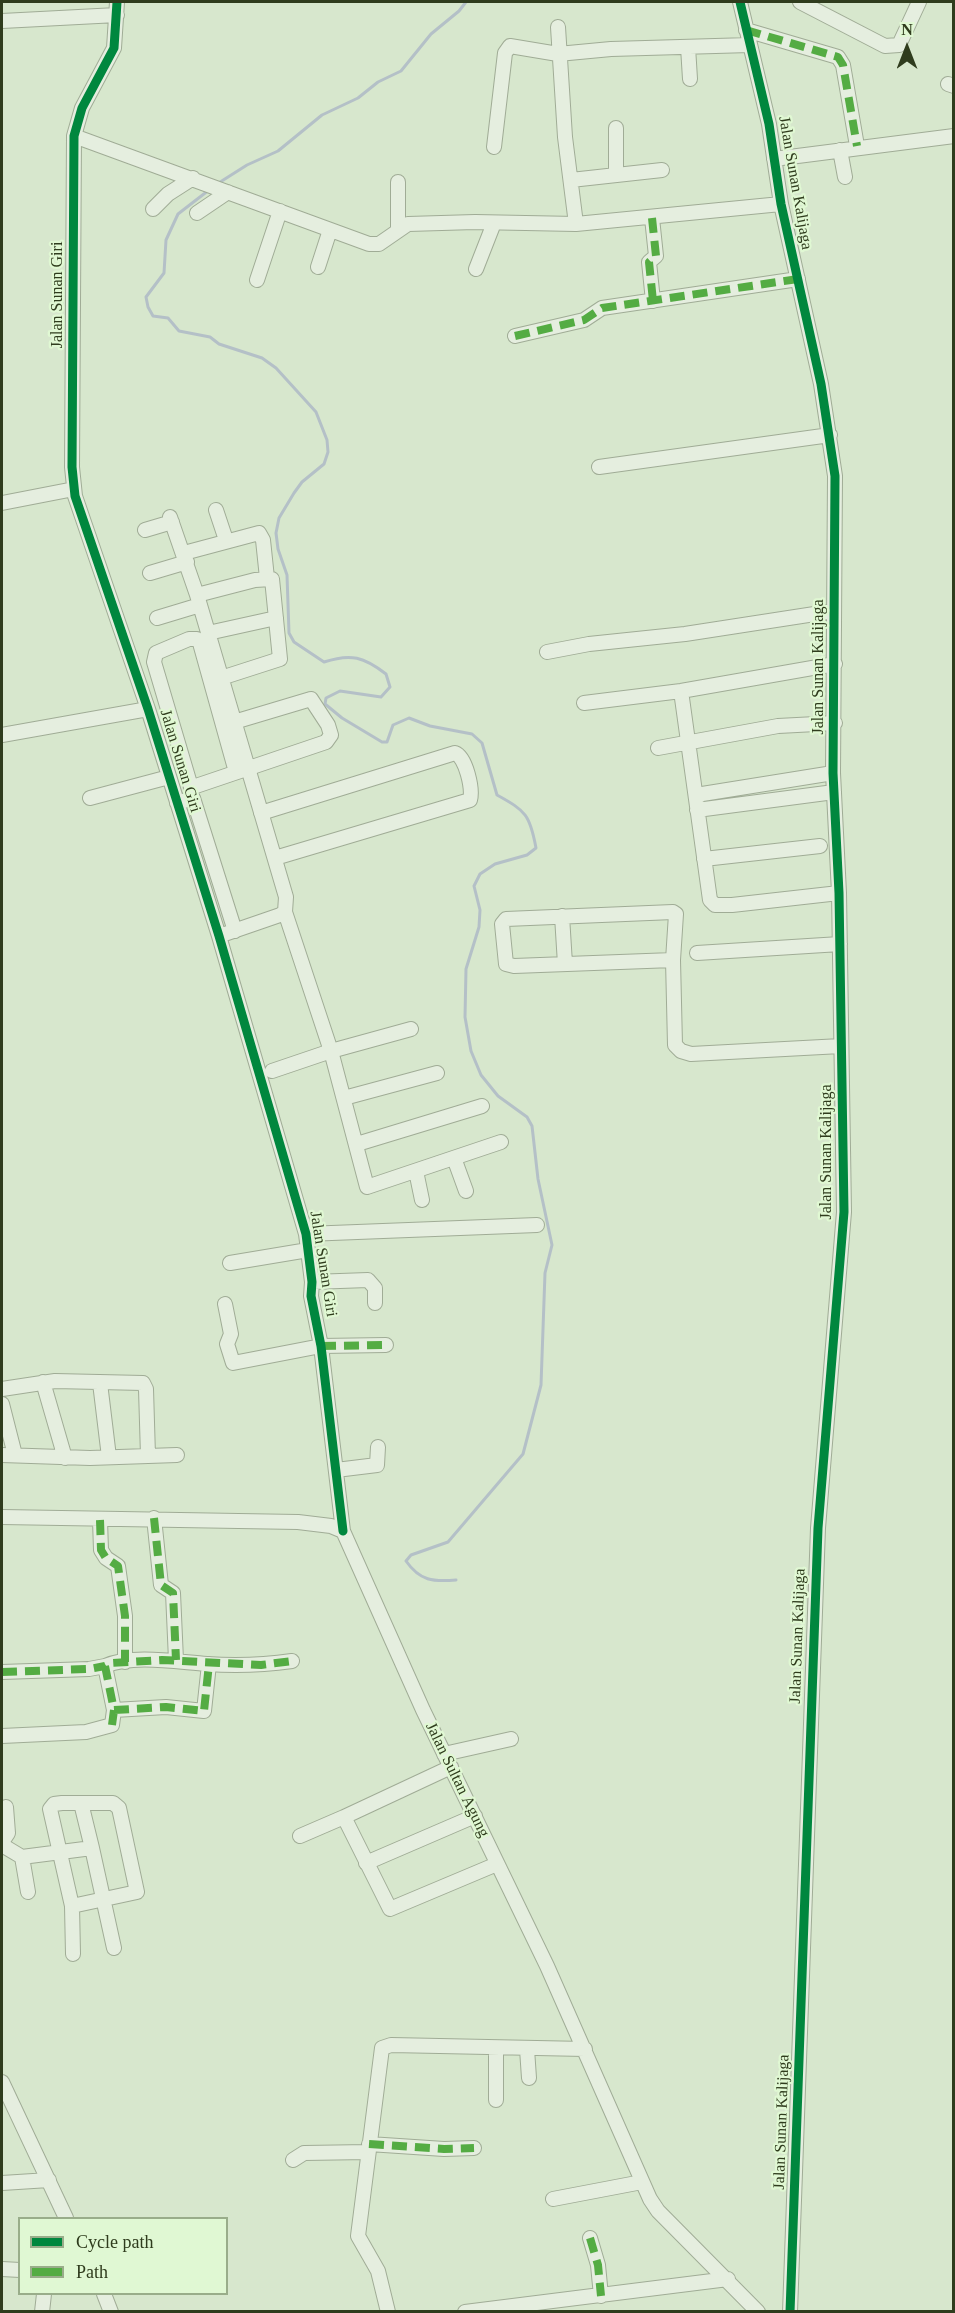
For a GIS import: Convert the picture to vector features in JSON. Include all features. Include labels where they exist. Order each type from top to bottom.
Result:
[{"type":"street","name":"Jalan Sunan Kalijaga","points":[[740,2],[830,435],[835,476],[833,773],[839,893],[844,1212],[818,1528],[790,2312]]},
{"type":"street","points":[[800,2],[893,48],[899,45],[919,2]]},
{"type":"street","points":[[2,21],[117,8]]},
{"type":"street","name":"Jalan Sunan Giri","points":[[117,8],[114,48],[82,108],[74,136],[72,467],[74,489],[148,709],[287,1160],[306,1234],[312,1281],[310,1296],[321,1346],[343,1531]]},
{"type":"street","points":[[558,27],[558,54],[576,224]]},
{"type":"street","points":[[746,30],[838,57],[843,65],[856,146]]},
{"type":"street","points":[[494,147],[497,103],[507,49],[519,46],[558,54],[750,45]]},
{"type":"street","points":[[688,47],[690,79]]},
{"type":"street","points":[[615,128],[616,175]]},
{"type":"street","points":[[74,136],[369,244],[379,244],[408,224],[576,224],[782,204]]},
{"type":"street","points":[[774,159],[856,146],[954,136]]},
{"type":"street","points":[[840,150],[845,177]]},
{"type":"street","points":[[571,180],[662,170]]},
{"type":"street","points":[[153,209],[168,194],[198,180]]},
{"type":"street","points":[[398,182],[398,230]]},
{"type":"street","points":[[197,213],[225,191]]},
{"type":"street","points":[[257,280],[280,212]]},
{"type":"street","points":[[652,218],[656,256],[649,262],[653,301]]},
{"type":"street","points":[[476,269],[494,223]]},
{"type":"street","points":[[318,267],[330,231]]},
{"type":"street","points":[[515,336],[577,322],[602,308],[798,279]]},
{"type":"street","points":[[599,467],[830,435]]},
{"type":"street","points":[[2,503],[74,489]]},
{"type":"street","points":[[216,510],[226,540]]},
{"type":"street","points":[[145,530],[171,519],[222,678],[234,722],[242,770]]},
{"type":"street","points":[[150,573],[226,540],[259,533],[263,540],[267,578]]},
{"type":"street","points":[[157,618],[198,600],[267,578],[272,579],[280,659],[222,678]]},
{"type":"street","points":[[547,652],[589,644],[685,634],[834,611]]},
{"type":"street","points":[[208,633],[276,618]]},
{"type":"street","points":[[234,722],[311,699],[330,731],[330,739],[326,742],[242,770],[191,786],[154,662],[156,653],[194,638],[200,643],[242,770],[261,813],[275,858],[286,897],[285,912],[331,1051],[367,1187],[501,1142]]},
{"type":"street","points":[[584,703],[681,691],[835,664]]},
{"type":"street","points":[[681,691],[690,742],[710,900],[715,905],[839,893]]},
{"type":"street","points":[[2,735],[148,709]]},
{"type":"street","points":[[658,748],[778,726],[835,723]]},
{"type":"street","points":[[261,813],[455,753],[462,758],[471,789],[470,800],[275,858]]},
{"type":"street","points":[[696,795],[833,773]]},
{"type":"street","points":[[90,798],[169,777]]},
{"type":"street","points":[[777,782],[780,799]]},
{"type":"street","points":[[738,789],[740,804]]},
{"type":"street","points":[[697,810],[834,792]]},
{"type":"street","points":[[177,803],[193,798],[235,931]]},
{"type":"street","points":[[704,859],[820,846]]},
{"type":"street","points":[[219,936],[266,921],[285,912]]},
{"type":"street","points":[[673,960],[514,966],[506,964],[502,924],[506,919],[673,912],[678,920],[673,960],[675,1045],[681,1052],[691,1054],[841,1046]]},
{"type":"street","points":[[562,916],[565,964]]},
{"type":"street","points":[[697,953],[840,944]]},
{"type":"street","points":[[272,1071],[331,1051],[411,1029]]},
{"type":"street","points":[[344,1098],[437,1073]]},
{"type":"street","points":[[357,1144],[482,1106]]},
{"type":"street","points":[[454,1158],[466,1191]]},
{"type":"street","points":[[416,1171],[422,1200]]},
{"type":"street","points":[[306,1234],[537,1225]]},
{"type":"street","points":[[230,1263],[308,1250]]},
{"type":"street","points":[[312,1281],[368,1280],[375,1288],[375,1303]]},
{"type":"street","points":[[225,1304],[231,1334],[227,1344],[233,1363],[321,1346],[386,1345]]},
{"type":"street","points":[[43,1382],[64,1458]]},
{"type":"street","points":[[2,1389],[43,1382],[145,1385],[148,1456]]},
{"type":"street","points":[[100,1383],[109,1457]]},
{"type":"street","points":[[2,1404],[8,1455],[64,1458],[177,1455]]},
{"type":"street","points":[[336,1470],[377,1465],[378,1447]]},
{"type":"street","points":[[2,1517],[298,1522],[331,1526],[343,1531]]},
{"type":"street","points":[[154,1518],[161,1586],[173,1593],[176,1660]]},
{"type":"street","points":[[100,1520],[101,1550],[106,1558],[118,1566],[125,1616],[125,1662]]},
{"type":"street","name":"Jalan Sultan Agung","points":[[343,1531],[444,1754],[585,2049],[642,2182],[658,2211],[728,2279],[758,2312]]},
{"type":"street","points":[[2,1672],[89,1669],[115,1662],[176,1660],[209,1664],[261,1665],[292,1662]]},
{"type":"street","points":[[114,1710],[166,1707],[204,1711],[209,1664]]},
{"type":"street","points":[[2,1736],[98,1730],[112,1725],[114,1710],[105,1666]]},
{"type":"street","points":[[444,1754],[511,1739]]},
{"type":"street","points":[[300,1836],[451,1767]]},
{"type":"street","points":[[81,1803],[114,1948]]},
{"type":"street","points":[[72,1906],[124,1896],[138,1890],[118,1809],[113,1803],[51,1805],[72,1906],[73,1954]]},
{"type":"street","points":[[6,1807],[8,1833],[2,1844],[22,1857],[92,1848]]},
{"type":"street","points":[[366,1863],[475,1816]]},
{"type":"street","points":[[344,1817],[390,1909],[497,1864]]},
{"type":"street","points":[[22,1857],[28,1892]]},
{"type":"street","points":[[388,2312],[378,2271],[358,2236],[382,2048],[391,2045],[585,2049]]},
{"type":"street","points":[[495,2048],[496,2100]]},
{"type":"street","points":[[527,2049],[529,2078]]},
{"type":"street","points":[[2,2082],[66,2217]]},
{"type":"street","points":[[293,2160],[304,2153],[369,2148],[474,2148]]},
{"type":"street","points":[[2,2183],[49,2180]]},
{"type":"street","points":[[553,2199],[642,2182]]},
{"type":"street","points":[[590,2238],[598,2265],[601,2296]]},
{"type":"street","points":[[2,2269],[18,2270]]},
{"type":"street","points":[[465,2312],[728,2279]]},
{"type":"street","points":[[42,2312],[44,2295]]},
{"type":"street","points":[[104,2295],[111,2312]]},
{"type":"waterway","points":[[217,184],[247,165],[278,151],[322,115],[358,98],[378,82],[401,71],[431,34],[459,11],[466,2]]},
{"type":"waterway","points":[[209,190],[178,214],[166,240],[164,273],[146,297],[153,316],[168,318],[179,331],[210,337],[219,344],[262,358],[276,368],[316,412],[327,440],[328,452],[324,464],[302,482],[294,493],[279,518],[276,533],[278,549],[287,575],[289,633],[294,642],[324,662],[350,657],[357,658],[386,674],[390,687],[381,697],[340,691],[326,698],[325,704],[342,718],[382,742],[387,742],[393,725],[409,718],[430,726],[472,734],[482,743],[497,795],[525,815],[529,821],[536,848],[527,855],[495,864],[480,874],[474,886],[480,910],[479,927],[466,969],[465,1017],[471,1051],[481,1075],[498,1096],[527,1117],[532,1126],[538,1179],[552,1245],[545,1273],[541,1385],[523,1454],[448,1542],[411,1555],[406,1561],[416,1573],[428,1579],[456,1580]]},
{"type":"marked path","points":[[746,30],[838,57],[843,65],[857,146]]},
{"type":"marked path","points":[[652,218],[656,256],[649,262],[653,301]]},
{"type":"marked path","points":[[515,336],[584,320],[602,308],[798,279]]},
{"type":"marked path","points":[[321,1346],[386,1345]]},
{"type":"marked path","points":[[154,1518],[161,1585],[173,1593],[176,1660]]},
{"type":"marked path","points":[[100,1520],[101,1550],[106,1558],[118,1566],[125,1616],[125,1662]]},
{"type":"marked path","points":[[112,1725],[114,1710],[105,1666],[111,1663],[162,1660],[261,1665],[292,1661]]},
{"type":"marked path","points":[[114,1710],[166,1707],[204,1711],[209,1664]]},
{"type":"marked path","points":[[2,1672],[89,1669],[105,1666]]},
{"type":"marked path","points":[[369,2144],[444,2149],[474,2148]]},
{"type":"marked path","points":[[590,2238],[598,2265],[601,2296]]},
{"type":"cycle path","points":[[117,2],[114,48],[82,108],[74,136],[72,467],[75,496],[148,709],[219,936],[306,1234],[312,1282],[311,1296],[321,1346],[343,1531]]},
{"type":"cycle path","points":[[740,2],[769,124],[781,204],[821,384],[835,476],[833,773],[839,893],[844,1212],[818,1528],[790,2312]]}]
